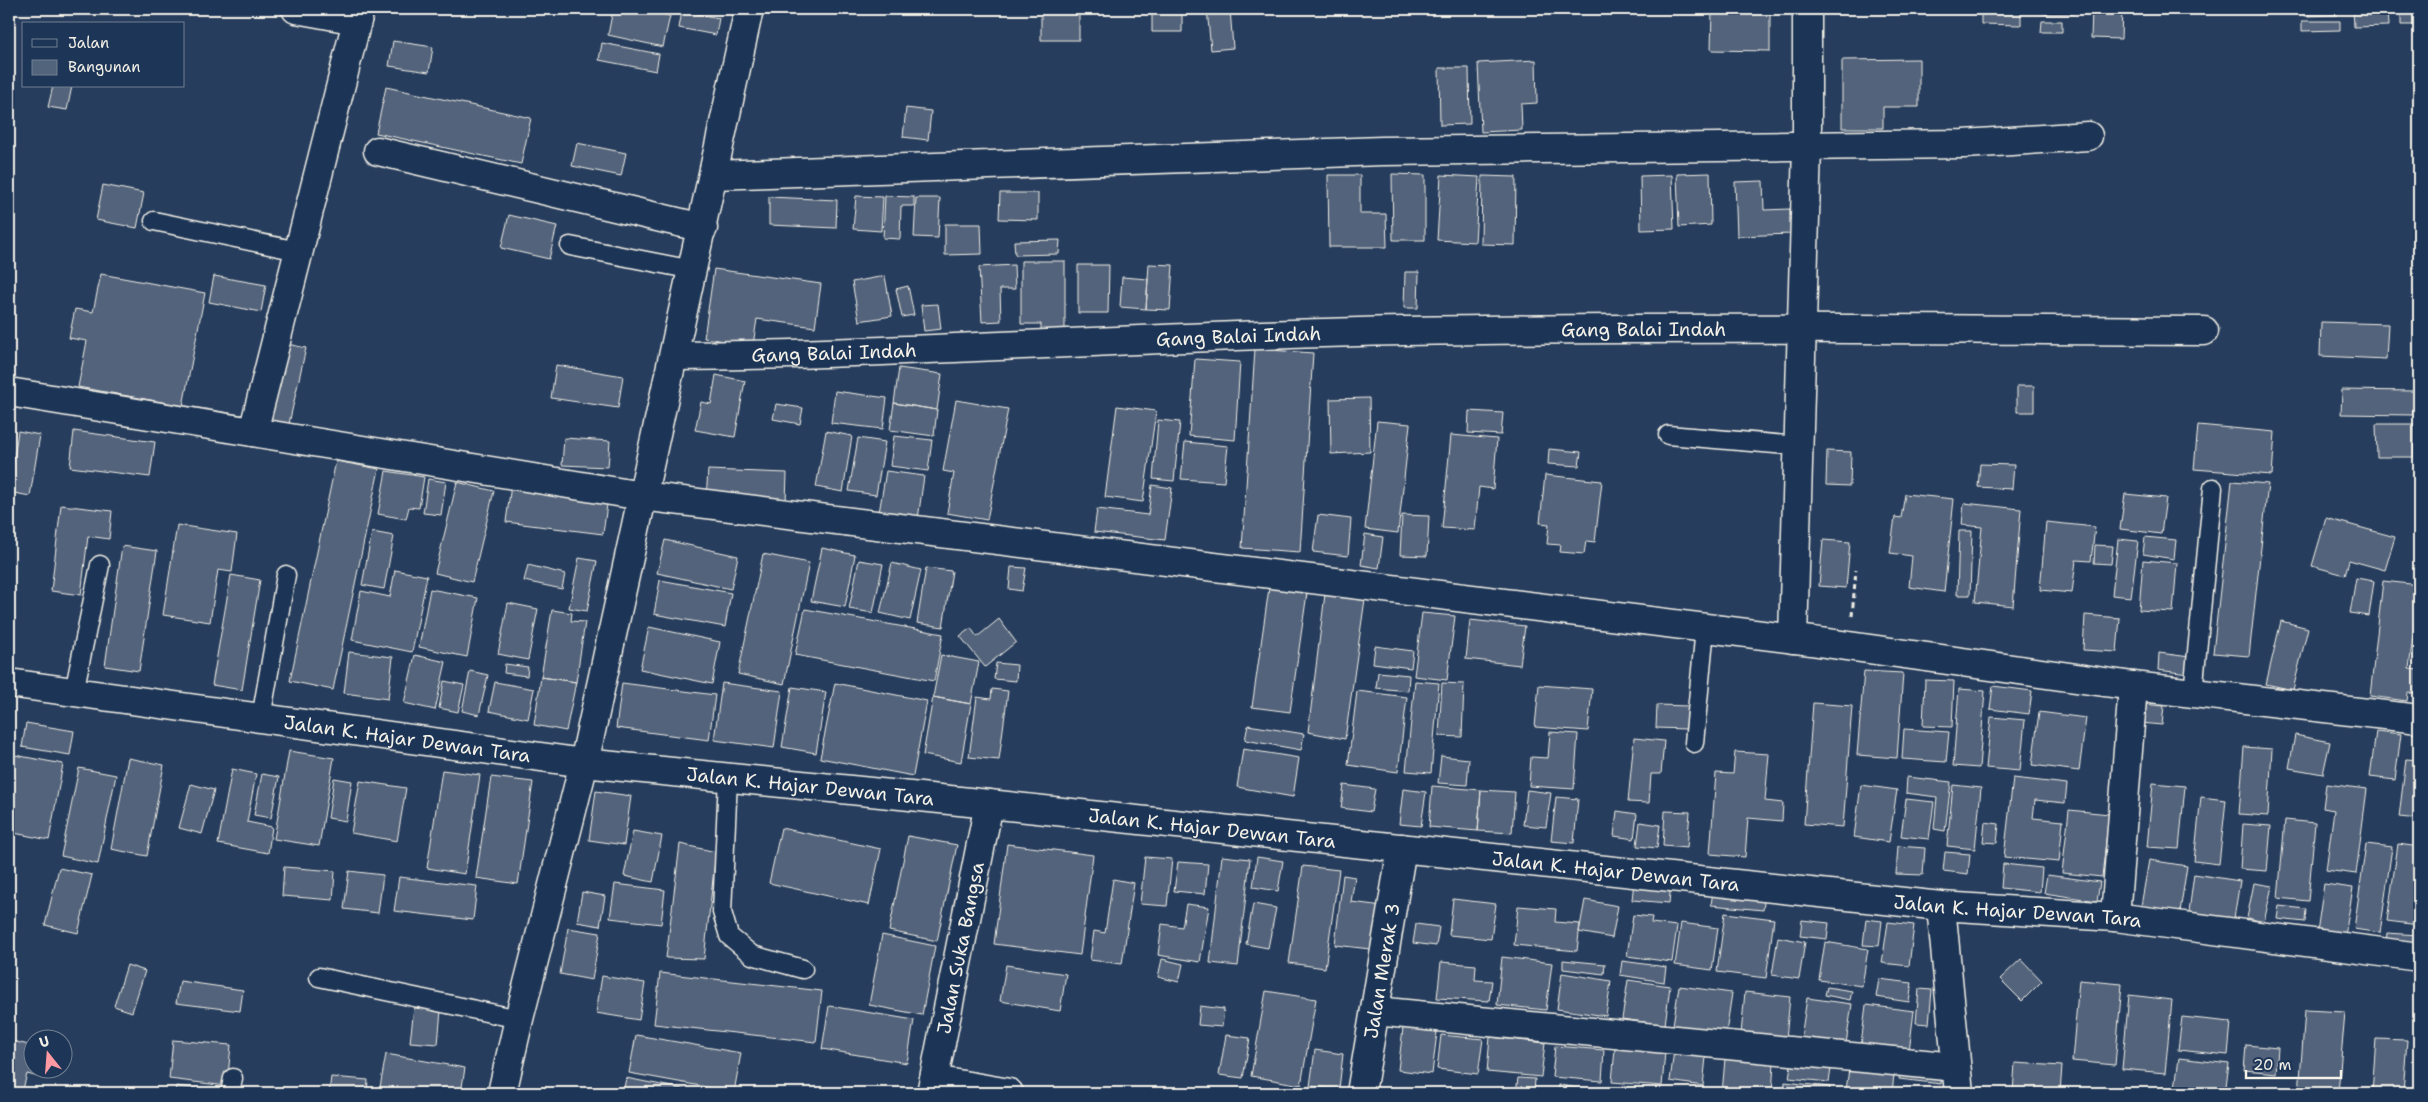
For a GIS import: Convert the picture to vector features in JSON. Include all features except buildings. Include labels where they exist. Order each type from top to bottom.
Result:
[{"type":"street","points":[[253,432],[358,14],[296,9]]},
{"type":"street","points":[[502,1093],[584,763],[714,175],[748,9]]},
{"type":"street","points":[[1793,639],[1807,146],[1807,9]]},
{"type":"street","points":[[714,175],[1382,151],[1964,144],[2088,136]]},
{"type":"street","points":[[378,151],[702,228]]},
{"type":"street","name":"Gang Balai Indah","points":[[674,356],[867,351],[1402,331],[1802,328],[2204,331]]},
{"type":"street","points":[[9,392],[642,496],[1793,639],[2133,686],[2419,719]]},
{"type":"street","name":"Jalan K. Hajar Dewan Tara","points":[[9,683],[584,763],[989,804],[1941,906],[2115,917],[2419,957]]},
{"type":"street","points":[[2115,917],[2133,686]]},
{"type":"street","name":"Jalan Suka Bangsa","points":[[933,1087],[989,804]]},
{"type":"street","name":"Jalan Merak 3","points":[[1361,1093],[1402,848]]},
{"type":"street","points":[[1375,1010],[1958,1080],[1941,906]]},
{"type":"street","points":[[933,1087],[1009,1093]]},
{"type":"lane","points":[[154,221],[298,252]]},
{"type":"lane","points":[[570,246],[693,270]]},
{"type":"lane","points":[[1668,435],[1799,446]]},
{"type":"lane","points":[[2193,693],[2213,488]]},
{"type":"lane","points":[[74,692],[100,565]]},
{"type":"lane","points":[[261,718],[286,575]]},
{"type":"lane","points":[[1694,743],[1705,628]]},
{"type":"lane","points":[[728,778],[722,912],[729,936],[752,955],[803,969]]},
{"type":"lane","points":[[319,977],[519,1019]]},
{"type":"path","points":[[1850,647],[1856,570]]}]
